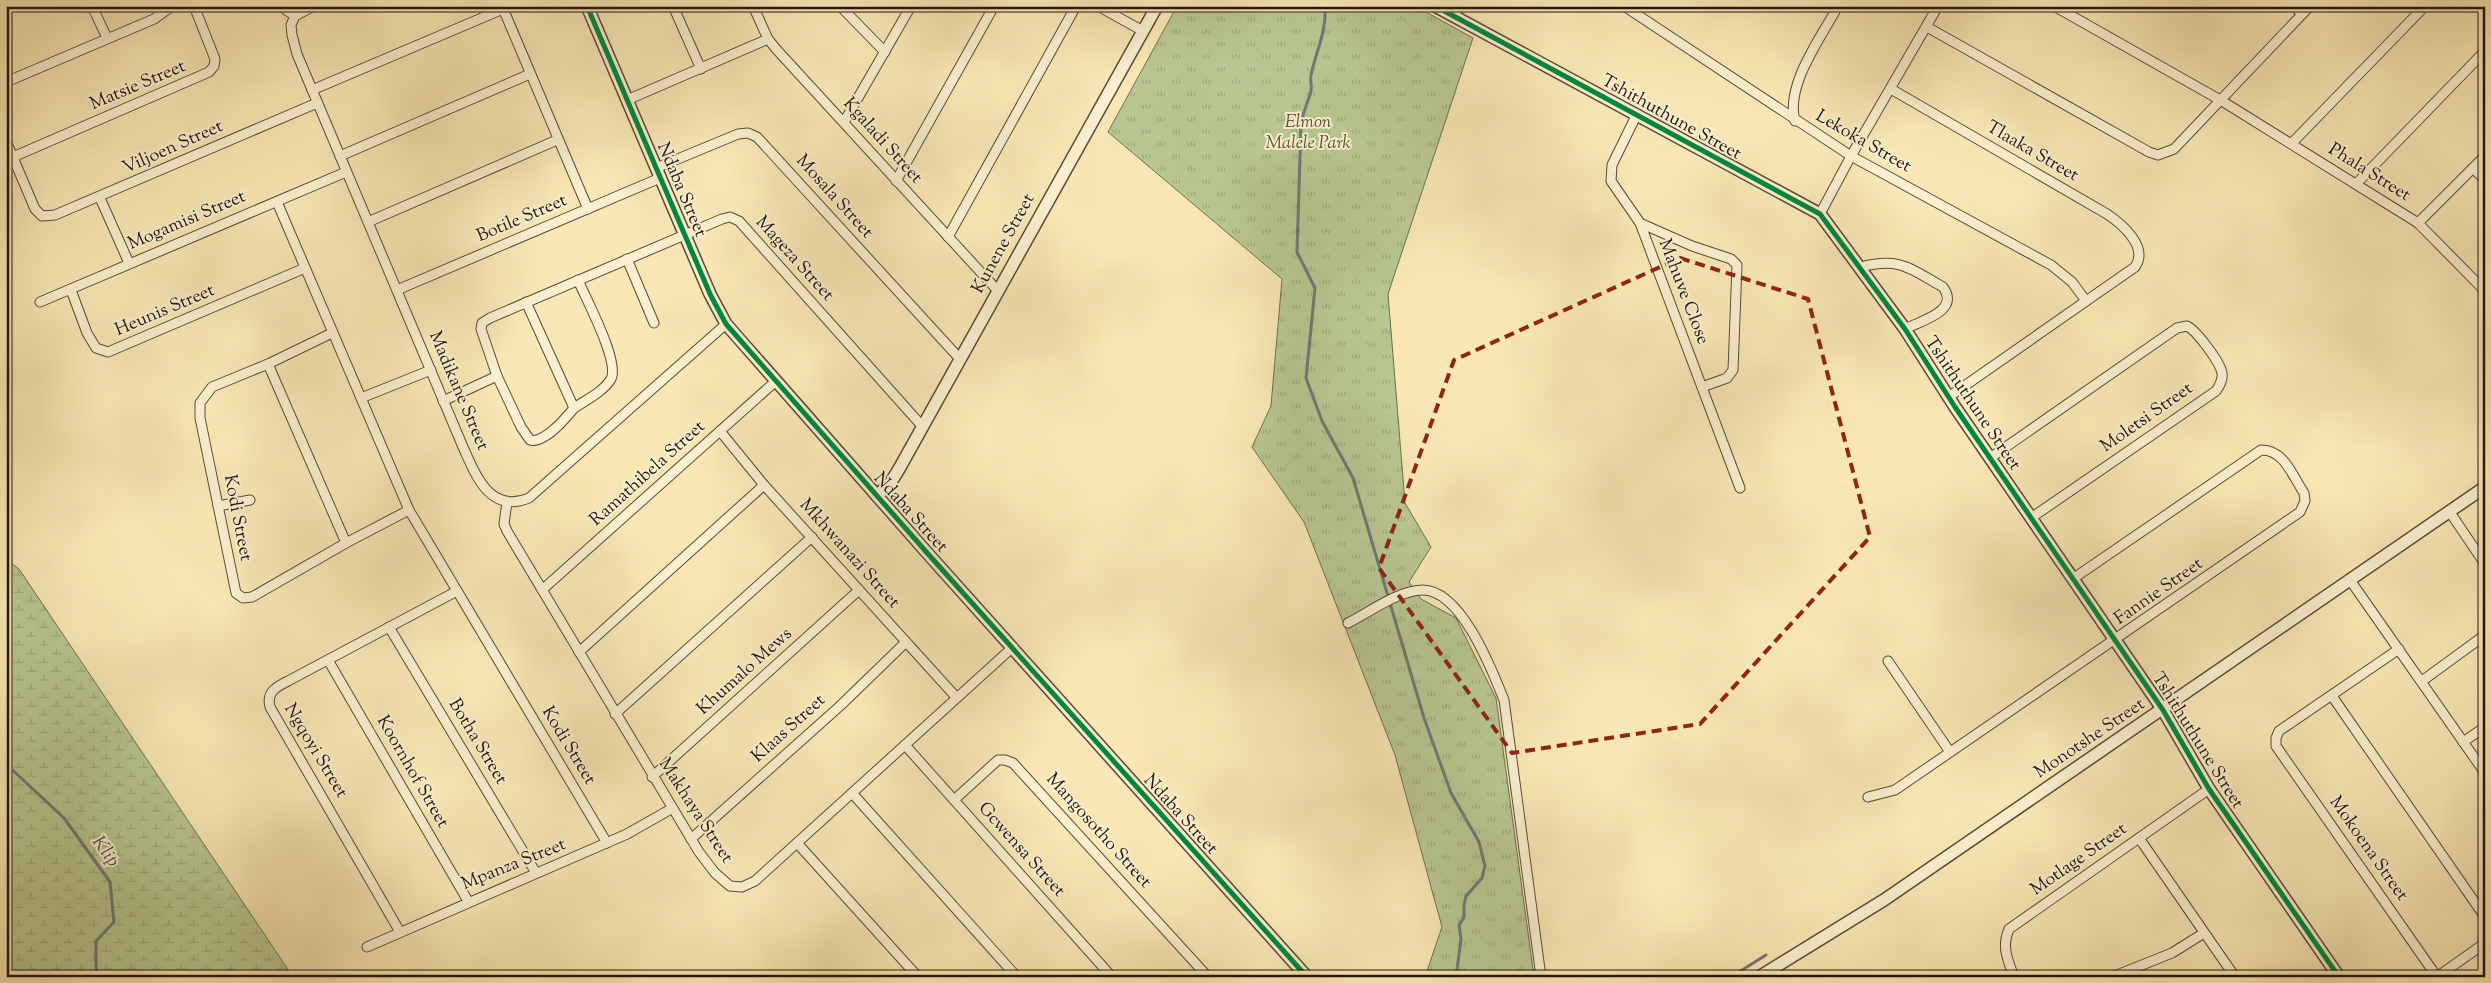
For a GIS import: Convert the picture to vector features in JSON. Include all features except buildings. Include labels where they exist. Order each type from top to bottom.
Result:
[{"type":"street","points":[[92,6],[107,38]]},
{"type":"street","points":[[6,82],[154,19],[172,6]]},
{"type":"street","name":"Matsie Street","points":[[13,157],[209,72],[214,66],[215,60],[194,6]]},
{"type":"street","points":[[280,6],[295,16],[314,6]]},
{"type":"street","name":"Ndaba Street","points":[[587,6],[716,306],[726,324],[877,496],[1307,977]]},
{"type":"street","points":[[674,6],[701,69]]},
{"type":"street","name":"Kgaladi Street","points":[[753,6],[768,39],[998,291]]},
{"type":"street","points":[[840,6],[885,52]]},
{"type":"street","points":[[844,122],[911,6]]},
{"type":"street","points":[[896,181],[994,6]]},
{"type":"street","points":[[948,237],[1076,6]]},
{"type":"street","points":[[1098,6],[1143,31]]},
{"type":"street","name":"Kunene Street","points":[[877,496],[891,482],[1157,6]]},
{"type":"street","name":"Tshithuthune Street","points":[[1436,6],[1457,11],[1637,114],[1820,214],[1905,329],[1990,458],[2163,710],[2209,789],[2339,977]]},
{"type":"street","name":"Lekoka Street","points":[[1624,6],[1795,121],[1851,156],[2051,265],[2072,282],[2086,301]]},
{"type":"street","points":[[1795,121],[1793,103],[1798,81],[1838,6]]},
{"type":"street","points":[[1820,214],[1851,156],[1938,6]]},
{"type":"street","name":"Phala Street","points":[[2054,6],[2222,101],[2292,143],[2418,224],[2485,291]]},
{"type":"street","points":[[2294,6],[2302,14]]},
{"type":"street","points":[[1927,27],[2149,152],[2158,155],[2174,149],[2222,101],[2310,6]]},
{"type":"street","points":[[2292,143],[2425,6]]},
{"type":"street","points":[[312,90],[502,8],[588,209]]},
{"type":"street","name":"Madikane Street","points":[[295,16],[292,25],[292,35],[317,104],[444,401],[477,476],[490,494],[507,502]]},
{"type":"street","points":[[627,100],[768,39]]},
{"type":"street","points":[[2356,184],[2485,51]]},
{"type":"street","points":[[340,156],[530,74]]},
{"type":"street","name":"Tlaaka Street","points":[[1891,89],[2107,214],[2124,228],[2139,249],[2140,258],[2135,267],[2086,301]]},
{"type":"street","name":"Viljoen Street","points":[[13,157],[35,209],[41,215],[55,215],[100,198],[317,104]]},
{"type":"street","name":"Mahuve Close","points":[[1637,114],[1612,165],[1610,177],[1614,188],[1640,223],[1740,488]]},
{"type":"street","name":"Mosala Street","points":[[658,173],[738,134],[748,133],[757,137],[960,359]]},
{"type":"street","points":[[368,222],[557,140]]},
{"type":"street","points":[[6,141],[13,157]]},
{"type":"street","points":[[2418,224],[2485,156]]},
{"type":"street","points":[[2473,168],[2485,180]]},
{"type":"street","name":"Mogamisi Street","points":[[40,302],[346,172]]},
{"type":"street","name":"Botile Street","points":[[398,290],[588,209],[658,173]]},
{"type":"street","points":[[100,198],[129,263]]},
{"type":"street","name":"Kodi Street","points":[[277,202],[409,510],[607,843]]},
{"type":"street","name":"Mageza Street","points":[[578,280],[609,353],[613,369],[611,378],[604,386],[574,408],[546,435],[536,441],[530,440],[521,427],[497,376],[481,332],[481,325],[490,318],[526,302],[722,219],[730,217],[739,221],[922,426]]},
{"type":"street","points":[[1640,223],[1700,249],[1728,258],[1737,265],[1733,370],[1725,379],[1702,387]]},
{"type":"street","points":[[627,259],[654,323]]},
{"type":"street","points":[[1860,268],[1882,262],[1895,262],[1942,287],[1947,294],[1948,303],[1944,310],[1905,329]]},
{"type":"street","name":"Heunis Street","points":[[70,290],[87,333],[96,348],[108,352],[305,268]]},
{"type":"street","points":[[1950,396],[2086,301]]},
{"type":"street","points":[[526,302],[574,408]]},
{"type":"street","points":[[507,502],[520,502],[529,498],[726,324]]},
{"type":"street","name":"Moletsi Street","points":[[1990,458],[2177,328],[2187,326],[2198,335],[2222,371],[2220,386],[2031,518]]},
{"type":"street","name":"Kodi Street","points":[[332,333],[268,364],[212,387],[200,403],[200,418],[235,591],[243,598],[252,597],[346,542],[409,510]]},
{"type":"street","points":[[268,364],[346,542]]},
{"type":"street","points":[[361,398],[431,370]]},
{"type":"street","points":[[444,401],[480,386],[497,376]]},
{"type":"street","name":"Ramathibela Street","points":[[542,590],[776,381]]},
{"type":"street","name":"Mkhwanazi Street","points":[[720,431],[764,485],[956,697]]},
{"type":"street","name":"Fannie Street","points":[[1868,797],[1895,790],[2300,512],[2305,501],[2304,493],[2279,454],[2270,450],[2262,450],[2074,578]]},
{"type":"street","points":[[578,652],[764,485]]},
{"type":"street","name":"Monotshe Street","points":[[1759,977],[1884,900],[2163,710],[2485,486]]},
{"type":"street","points":[[218,506],[250,500]]},
{"type":"street","name":"Makhaya Street","points":[[507,502],[505,527],[671,809],[715,873],[727,884],[738,888],[752,883],[1013,647]]},
{"type":"street","points":[[2449,511],[2485,564]]},
{"type":"street","points":[[615,714],[812,537]]},
{"type":"street","points":[[2350,580],[2485,773]]},
{"type":"street","name":"Khumalo Mews","points":[[652,777],[859,590]]},
{"type":"street","points":[[1348,623],[1402,595],[1422,590],[1436,592],[1454,608],[1471,629],[1490,666],[1504,700],[1541,977]]},
{"type":"street","name":"Ngqoyi Street","points":[[400,932],[269,704],[269,696],[274,689],[457,591]]},
{"type":"street","name":"Botha Street","points":[[389,627],[536,874]]},
{"type":"street","points":[[2422,681],[2485,634]]},
{"type":"street","name":"Klaas Street","points":[[691,839],[833,712],[906,642]]},
{"type":"street","points":[[2399,649],[2332,696],[2485,917]]},
{"type":"street","name":"Koornhof Street","points":[[328,660],[468,901]]},
{"type":"street","points":[[1888,661],[1950,752]]},
{"type":"street","name":"Mokoena Street","points":[[2332,696],[2280,731],[2276,738],[2276,746],[2437,977]]},
{"type":"street","points":[[2463,742],[2485,727]]},
{"type":"street","name":"Gcwensa Street","points":[[905,745],[1112,977]]},
{"type":"street","name":"Mangosotho Street","points":[[954,800],[998,760],[1013,763],[1208,977]]},
{"type":"street","name":"Motlage Street","points":[[2014,977],[2005,952],[2006,937],[2009,929],[2209,789]]},
{"type":"street","points":[[852,792],[1017,977]]},
{"type":"street","name":"Mpanza Street","points":[[367,947],[468,901],[607,843],[650,823],[671,809]]},
{"type":"street","points":[[2139,838],[2235,977]]},
{"type":"street","points":[[797,842],[918,977]]},
{"type":"street","points":[[2112,977],[2172,953],[2204,933]]},
{"type":"street","points":[[2437,977],[2485,943]]},
{"type":"highlighted area","points":[[1680,258],[1808,299],[1870,537],[1700,724],[1512,753],[1379,568],[1454,360]]},
{"type":"green space","name":"Elmon Malele Park","points":[[1177,6],[1415,6],[1473,38],[1388,294],[1405,503],[1431,547],[1409,582],[1421,599],[1456,618],[1496,698],[1534,977],[1425,977],[1442,927],[1395,755],[1304,522],[1252,447],[1271,406],[1282,279],[1108,132]]},
{"type":"green space","points":[[6,559],[19,569],[289,971],[291,977],[6,977]]},
{"type":"waterway","points":[[1325,6],[1323,32],[1311,75],[1311,91],[1301,124],[1297,252],[1315,288],[1306,378],[1322,421],[1353,478],[1424,718],[1451,793],[1479,842],[1485,866],[1482,878],[1466,896],[1464,917],[1459,925],[1461,939],[1456,977]]},
{"type":"waterway","name":"Klip","points":[[6,764],[64,818],[110,882],[114,922],[96,941],[96,969],[100,977]]},
{"type":"waterway","points":[[1731,977],[1766,955]]},
{"type":"cycle path","points":[[587,6],[710,294],[726,324],[929,555],[1307,977]]},
{"type":"cycle path","points":[[1435,6],[1820,214],[1905,329],[1955,407],[2163,710],[2209,789],[2339,977]]}]
